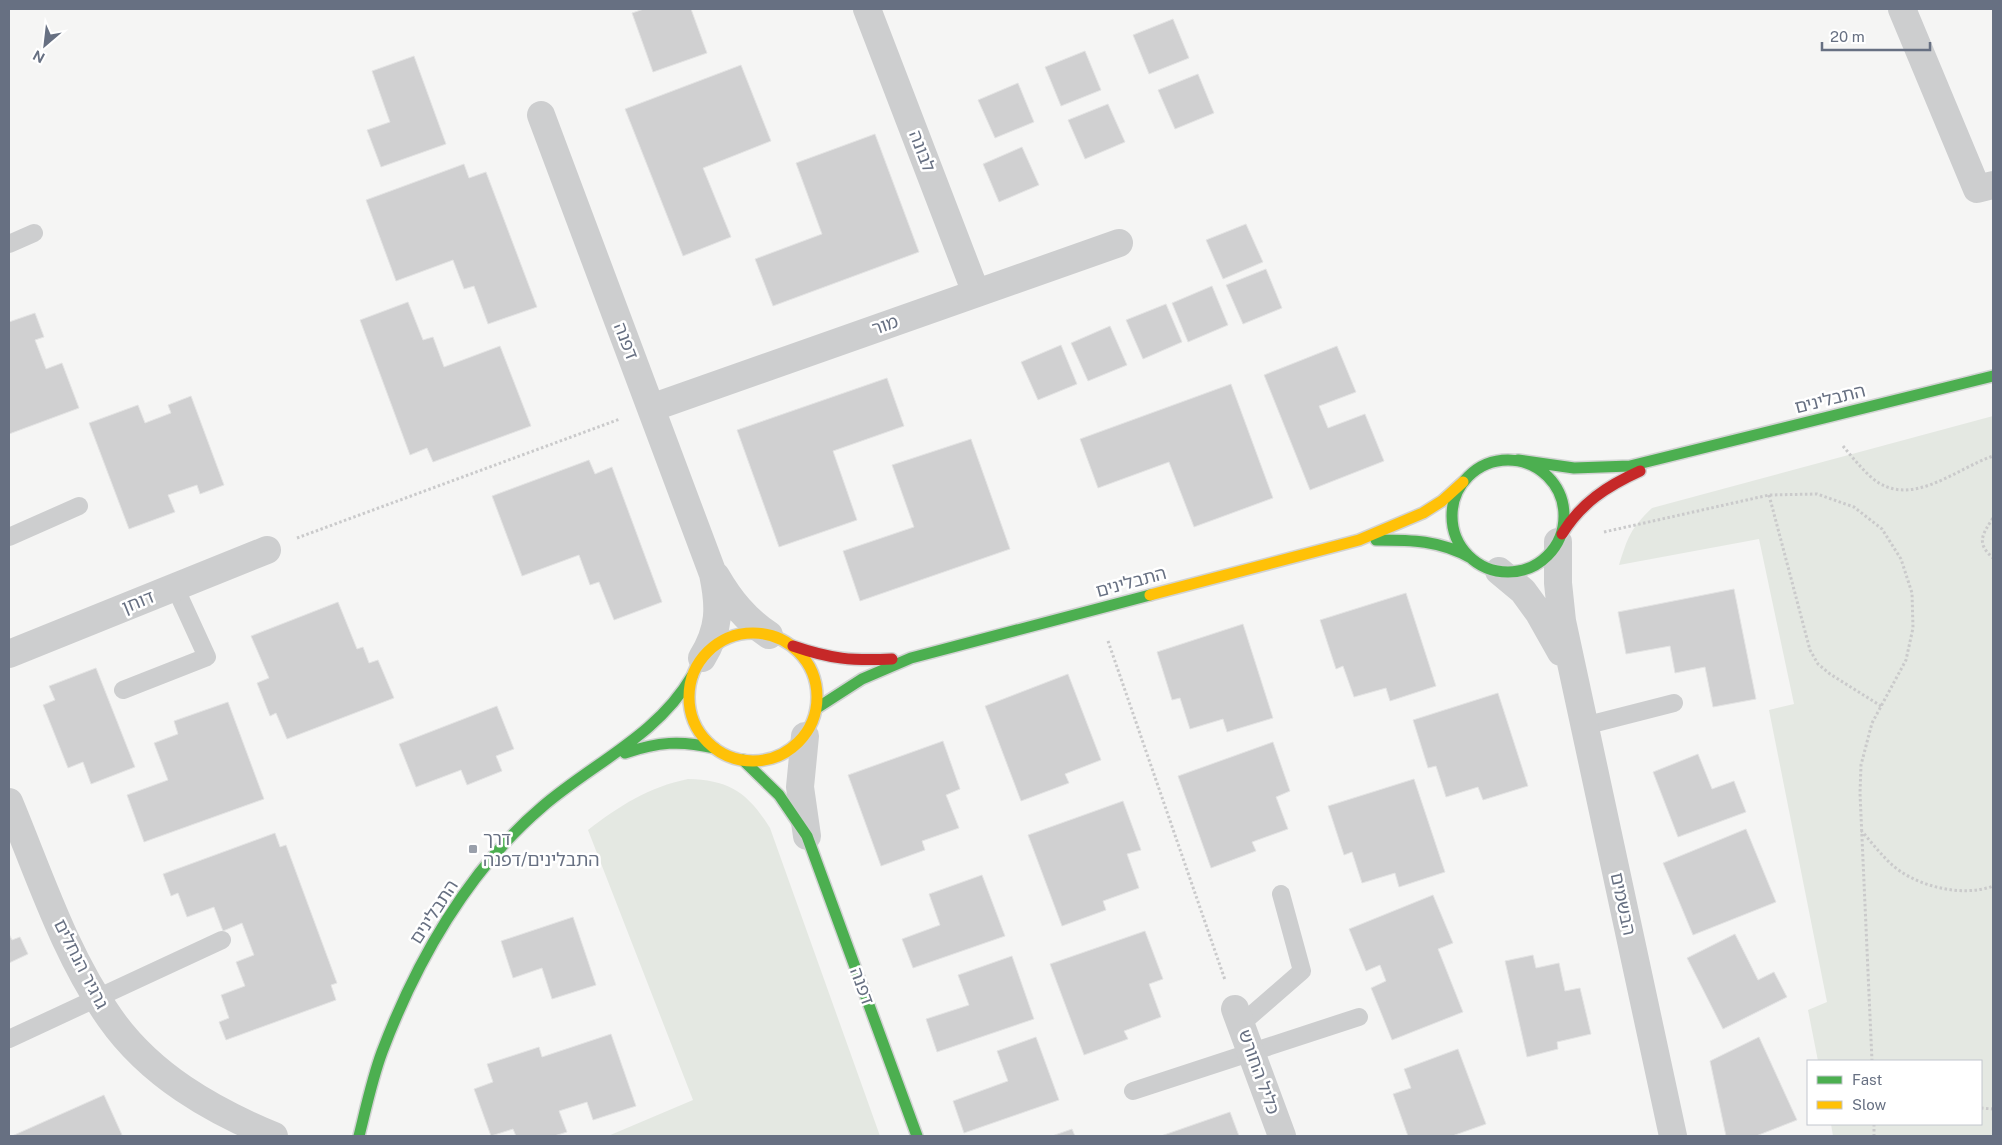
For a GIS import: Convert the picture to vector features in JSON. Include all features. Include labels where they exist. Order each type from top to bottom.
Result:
[{"type":"street","name":"לבונה","points":[[867,9],[976,293]]},
{"type":"street","points":[[1902,9],[1977,189],[1993,185]]},
{"type":"street","name":"דפנה","points":[[542,115],[710,566],[716,591],[717,617],[712,642],[697,667]]},
{"type":"street","name":"מור","points":[[651,408],[1119,243]]},
{"type":"street","name":"התבלינים","points":[[1518,460],[1555,468],[1585,470],[1630,466],[1993,376]]},
{"type":"street","name":"התבלינים","points":[[1560,538],[1572,517],[1591,498],[1613,484],[1675,455]]},
{"type":"street","points":[[1500,460],[1518,460],[1542,471],[1554,484],[1562,499],[1564,525],[1560,538],[1547,557],[1533,566],[1516,571],[1499,572],[1482,566],[1462,548],[1453,524],[1452,506],[1463,482],[1469,475],[1484,465],[1500,460]]},
{"type":"street","name":"התבלינים","points":[[817,708],[854,682],[876,671],[911,658],[1359,540],[1428,510],[1442,501],[1463,482]]},
{"type":"street","name":"הבשמים","points":[[1560,538],[1558,583],[1562,621],[1672,1136]]},
{"type":"street","name":"התבלינים","points":[[1359,540],[1408,539],[1432,541],[1454,547],[1474,560]]},
{"type":"street","name":"דוחן","points":[[9,654],[266,550]]},
{"type":"street","name":"דפנה","points":[[710,566],[733,602],[750,621],[781,640]]},
{"type":"street","name":"הבשמים","points":[[1499,572],[1523,591],[1539,613],[1573,673]]},
{"type":"street","points":[[754,632],[781,640],[807,660],[818,688],[817,708],[805,736],[790,750],[773,759],[763,761],[743,760],[714,748],[700,733],[692,716],[689,696],[697,667],[709,650],[725,639],[754,632]]},
{"type":"street","name":"התבלינים","points":[[781,640],[821,656],[831,658],[865,660],[911,658]]},
{"type":"street","name":"התבלינים","points":[[359,1136],[371,1087],[396,1018],[412,982],[455,909],[481,874],[541,808],[646,732],[669,710],[697,667]]},
{"type":"street","name":"דפנה","points":[[805,736],[800,792],[807,836]]},
{"type":"street","name":"התבלינים","points":[[612,758],[651,745],[670,741],[690,742],[714,748]]},
{"type":"street","name":"דפנה","points":[[743,760],[757,771],[786,801],[807,836],[917,1136]]},
{"type":"street","name":"גרגיר הנחלים","points":[[9,802],[69,947],[97,998],[111,1019],[135,1048],[161,1072],[189,1093],[218,1111],[274,1136]]},
{"type":"street","name":"כליל החורש","points":[[1238,1016],[1282,1136]]},
{"type":"lane","points":[[9,244],[34,233]]},
{"type":"lane","points":[[9,537],[79,506]]},
{"type":"lane","points":[[123,690],[206,657],[175,587]]},
{"type":"lane","points":[[1584,726],[1674,703]]},
{"type":"lane","points":[[1238,1016],[1302,971],[1281,894]]},
{"type":"lane","points":[[9,1040],[222,940]]},
{"type":"lane","points":[[1133,1091],[1359,1017]]},
{"type":"path","points":[[266,550],[651,408]]},
{"type":"path","points":[[1820,420],[1873,478],[1886,487],[1895,489],[1907,491],[1920,489],[1993,456]]},
{"type":"path","points":[[1560,538],[1769,495],[1816,494],[1854,507],[1882,529],[1901,559],[1912,593],[1913,628],[1906,660],[1872,723],[1861,765],[1861,830],[1872,1060]]},
{"type":"path","points":[[1769,495],[1810,650],[1818,664],[1824,669],[1881,706]]},
{"type":"path","points":[[1993,518],[1982,537],[1982,545],[1993,558]]},
{"type":"path","points":[[1097,609],[1238,1016]]},
{"type":"path","points":[[1861,830],[1890,863],[1910,877],[1933,887],[1960,891],[1993,886]]},
{"type":"shaded area","points":[[1993,416],[1993,1136],[1833,1136],[1831,1125],[1982,1125],[1982,1060],[1818,1060],[1808,1010],[1827,1002],[1769,710],[1794,704],[1759,539],[1619,565],[1631,534],[1652,508]]},
{"type":"shaded area","points":[[688,779],[715,782],[736,791],[754,806],[770,828],[880,1136],[608,1136],[693,1100],[588,830],[635,798],[660,787]]},
{"type":"building","points":[[644,9],[691,9],[707,53],[653,72],[632,13]]},
{"type":"building","points":[[1173,19],[1189,58],[1149,74],[1133,35]]},
{"type":"building","points":[[1085,51],[1101,90],[1061,106],[1045,67]]},
{"type":"building","points":[[414,56],[446,144],[381,167],[367,130],[390,122],[372,71]]},
{"type":"building","points":[[741,65],[771,141],[703,168],[731,237],[683,256],[625,109]]},
{"type":"building","points":[[1198,74],[1214,113],[1175,129],[1158,90]]},
{"type":"building","points":[[1018,83],[1034,122],[995,138],[978,100]]},
{"type":"building","points":[[1108,104],[1125,142],[1085,159],[1068,120]]},
{"type":"building","points":[[875,134],[919,252],[773,306],[755,259],[822,234],[796,163]]},
{"type":"building","points":[[1022,147],[1039,185],[999,202],[983,164]]},
{"type":"building","points":[[464,164],[469,178],[486,172],[537,307],[488,324],[474,286],[464,289],[453,260],[396,281],[366,200]]},
{"type":"building","points":[[1246,224],[1263,262],[1223,279],[1206,240]]},
{"type":"building","points":[[1266,269],[1282,308],[1243,324],[1226,285]]},
{"type":"building","points":[[1212,286],[1228,325],[1188,342],[1172,303]]},
{"type":"building","points":[[408,302],[423,340],[433,337],[444,367],[500,346],[531,426],[433,462],[427,448],[410,455],[360,320]]},
{"type":"building","points":[[1166,304],[1182,342],[1143,359],[1126,320]]},
{"type":"building","points":[[35,313],[44,337],[35,340],[46,369],[62,363],[79,408],[9,434],[9,322]]},
{"type":"building","points":[[1110,326],[1127,365],[1088,381],[1071,343]]},
{"type":"building","points":[[1061,345],[1077,384],[1038,400],[1021,362]]},
{"type":"building","points":[[1337,346],[1356,392],[1319,406],[1328,428],[1365,414],[1384,461],[1310,490],[1264,375]]},
{"type":"building","points":[[887,378],[904,426],[833,451],[857,520],[779,547],[737,430]]},
{"type":"building","points":[[1231,384],[1273,498],[1194,527],[1169,462],[1098,488],[1080,439]]},
{"type":"building","points":[[191,396],[224,485],[200,494],[197,485],[168,495],[175,512],[129,529],[89,423],[138,405],[145,423],[171,413],[168,405]]},
{"type":"building","points":[[971,439],[1010,549],[860,601],[843,551],[914,527],[892,465]]},
{"type":"building","points":[[589,460],[595,474],[612,467],[662,602],[614,620],[599,582],[590,585],[579,555],[522,576],[492,496]]},
{"type":"building","points":[[1734,589],[1756,699],[1713,707],[1705,667],[1675,673],[1670,646],[1626,654],[1618,612]]},
{"type":"building","points":[[1406,593],[1436,686],[1390,701],[1386,688],[1354,697],[1343,666],[1336,669],[1320,620]]},
{"type":"building","points":[[338,602],[357,649],[363,647],[369,663],[378,660],[394,698],[287,739],[276,713],[270,716],[257,683],[269,678],[251,636]]},
{"type":"building","points":[[1243,624],[1273,718],[1227,732],[1223,719],[1190,729],[1180,698],[1172,700],[1157,652]]},
{"type":"building","points":[[96,668],[135,767],[91,784],[83,762],[68,768],[43,705],[55,700],[49,686]]},
{"type":"building","points":[[1068,674],[1101,760],[1065,774],[1069,783],[1021,801],[985,706]]},
{"type":"building","points":[[1498,693],[1528,786],[1483,800],[1478,787],[1446,797],[1436,766],[1428,768],[1413,720]]},
{"type":"building","points":[[228,702],[264,799],[144,842],[127,795],[168,780],[154,743],[178,734],[174,721]]},
{"type":"building","points":[[497,706],[514,749],[496,756],[502,771],[467,785],[461,770],[416,787],[399,744]]},
{"type":"building","points":[[943,741],[960,789],[946,795],[959,828],[922,841],[925,850],[881,866],[848,775]]},
{"type":"building","points":[[1273,742],[1290,791],[1276,797],[1288,829],[1252,842],[1256,851],[1211,868],[1178,776]]},
{"type":"building","points":[[1698,754],[1712,789],[1734,781],[1746,812],[1678,837],[1653,772]]},
{"type":"building","points":[[1414,779],[1445,872],[1399,887],[1395,873],[1362,883],[1352,852],[1344,855],[1328,806]]},
{"type":"building","points":[[1123,801],[1141,850],[1127,854],[1139,888],[1103,901],[1106,910],[1062,926],[1028,835]]},
{"type":"building","points":[[1746,829],[1776,902],[1693,935],[1663,863]]},
{"type":"building","points":[[275,833],[280,847],[286,845],[337,983],[331,985],[336,1000],[226,1040],[219,1022],[229,1018],[221,995],[245,986],[236,962],[254,955],[242,923],[223,931],[214,907],[187,917],[178,893],[171,896],[163,874]]},
{"type":"building","points":[[982,875],[1005,936],[913,968],[902,939],[940,925],[929,894]]},
{"type":"building","points":[[1433,895],[1453,943],[1438,949],[1463,1012],[1392,1040],[1371,988],[1386,981],[1380,965],[1366,971],[1349,929]]},
{"type":"building","points":[[573,917],[596,985],[552,999],[542,968],[513,978],[501,941]]},
{"type":"building","points":[[1145,931],[1163,979],[1149,984],[1161,1017],[1124,1031],[1128,1039],[1084,1055],[1050,964]]},
{"type":"building","points":[[9,934],[12,940],[20,937],[28,954],[9,963]]},
{"type":"building","points":[[1735,934],[1758,980],[1774,972],[1787,997],[1723,1029],[1687,958]]},
{"type":"building","points":[[1533,955],[1536,968],[1559,963],[1565,991],[1580,988],[1591,1034],[1557,1042],[1558,1049],[1527,1057],[1505,961]]},
{"type":"building","points":[[1012,956],[1034,1019],[937,1052],[926,1019],[969,1005],[958,975]]},
{"type":"building","points":[[611,1034],[636,1106],[593,1120],[587,1102],[559,1111],[567,1132],[554,1136],[516,1136],[513,1129],[491,1136],[474,1089],[493,1082],[487,1064],[539,1047],[542,1057]]},
{"type":"building","points":[[1036,1037],[1059,1100],[964,1133],[953,1101],[1008,1081],[997,1051]]},
{"type":"building","points":[[1759,1037],[1797,1120],[1756,1136],[1726,1136],[1710,1061]]},
{"type":"building","points":[[1458,1049],[1486,1124],[1452,1136],[1408,1136],[1393,1094],[1411,1088],[1404,1069]]},
{"type":"building","points":[[104,1095],[122,1135],[12,1136]]},
{"type":"building","points":[[1230,1112],[1239,1136],[1161,1136]]},
{"type":"building","points":[[1072,1129],[1075,1136],[1052,1136]]},
{"type":"traffic: fast","points":[[1518,460],[1574,468],[1630,466],[1993,376]]},
{"type":"traffic: fast","points":[[1508,460],[1529,464],[1548,476],[1560,495],[1564,516],[1560,537],[1548,556],[1529,568],[1508,572],[1487,568],[1468,556],[1456,537],[1452,516],[1456,495],[1468,476],[1487,464],[1508,460]]},
{"type":"traffic: fast","points":[[1376,540],[1437,544],[1471,558]]},
{"type":"traffic: fast","points":[[817,708],[862,679],[911,658],[1150,595]]},
{"type":"traffic: fast","points":[[359,1136],[375,1073],[396,1018],[428,952],[468,888],[515,832],[562,791],[643,732],[678,697],[692,676]]},
{"type":"traffic: fast","points":[[625,753],[648,746],[669,743],[702,745],[714,748]]},
{"type":"traffic: fast","points":[[743,760],[779,795],[807,836],[917,1136]]},
{"type":"traffic: slow","points":[[1150,595],[1359,540],[1423,513],[1442,501],[1463,482]]},
{"type":"traffic: slow","points":[[753,633],[766,634],[778,638],[798,652],[812,672],[816,684],[817,697],[816,710],[812,722],[798,742],[778,756],[766,760],[753,761],[740,760],[728,756],[708,742],[694,722],[690,710],[689,697],[690,684],[694,672],[708,652],[728,638],[740,634],[753,633]]},
{"type":"traffic: jam","points":[[1562,534],[1586,504],[1606,489],[1640,471]]},
{"type":"traffic: jam","points":[[793,646],[819,654],[842,658],[865,660],[892,659]]},
{"type":"place","name":"דרך התבלינים/דפנה","points":[[473,849]]}]
